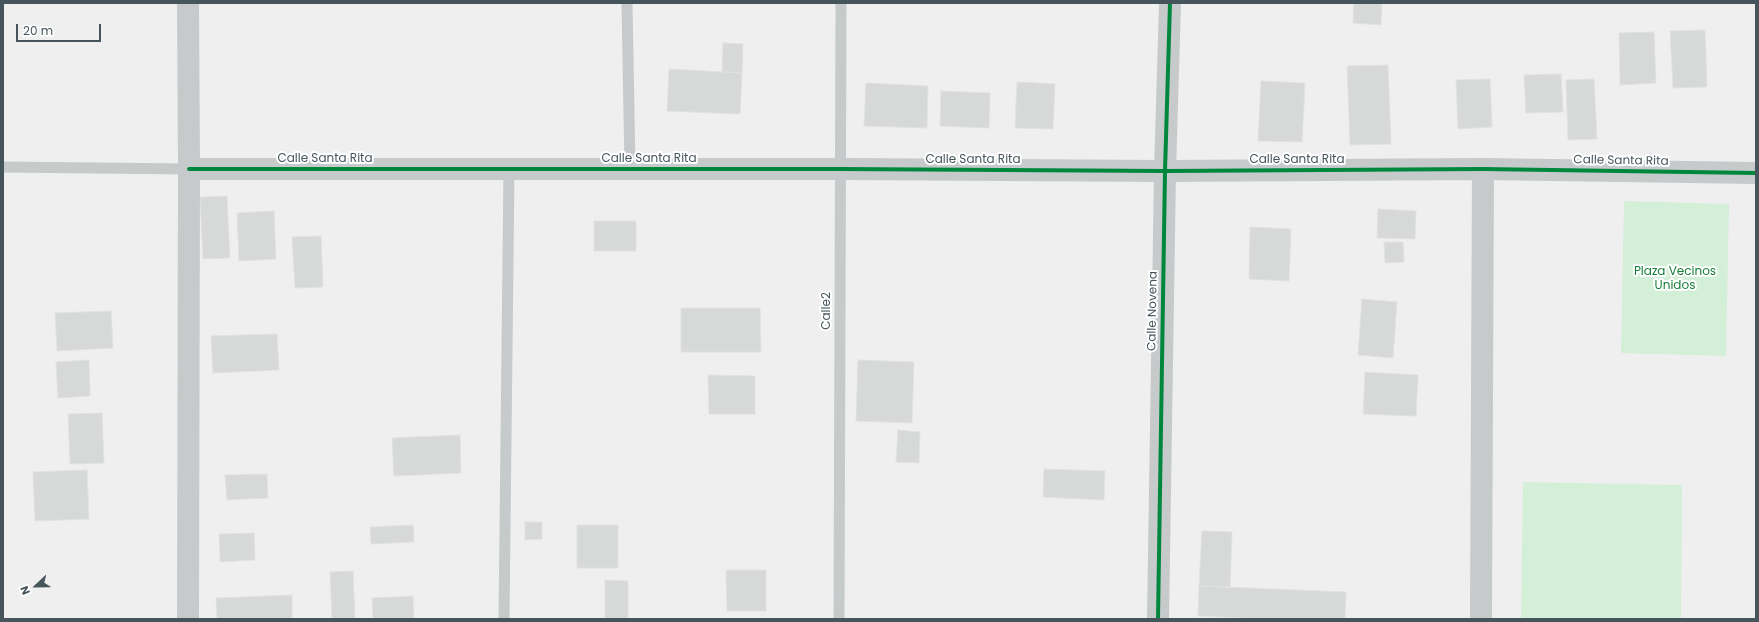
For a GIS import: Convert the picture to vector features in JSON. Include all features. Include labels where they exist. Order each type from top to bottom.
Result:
[{"type":"street","points":[[188,3],[188,619]]},
{"type":"street","name":"Calle Novena","points":[[1158,619],[1165,172],[1170,3]]},
{"type":"street","name":"Calle Santa Rita","points":[[189,169],[840,169],[1165,172],[1483,169],[1756,173]]},
{"type":"street","points":[[1482,619],[1483,169]]},
{"type":"lane","points":[[627,3],[630,169]]},
{"type":"lane","name":"Calle2","points":[[839,619],[841,3]]},
{"type":"lane","points":[[3,167],[189,169]]},
{"type":"lane","points":[[504,619],[509,169]]},
{"type":"green space","name":"Plaza Vecinos Unidos","points":[[1624,201],[1729,204],[1726,356],[1621,353]]},
{"type":"green space","points":[[1523,482],[1682,485],[1681,619],[1521,619]]},
{"type":"building","points":[[1354,3],[1382,3],[1381,25],[1353,23]]},
{"type":"building","points":[[1705,30],[1707,87],[1673,88],[1670,31]]},
{"type":"building","points":[[1654,32],[1656,83],[1620,85],[1619,33]]},
{"type":"building","points":[[723,43],[743,44],[742,73],[722,72]]},
{"type":"building","points":[[1388,65],[1391,144],[1350,145],[1347,66]]},
{"type":"building","points":[[669,69],[742,73],[740,114],[667,111]]},
{"type":"building","points":[[1561,74],[1563,112],[1526,113],[1524,75]]},
{"type":"building","points":[[1490,79],[1492,127],[1458,129],[1456,80]]},
{"type":"building","points":[[1594,79],[1597,139],[1568,140],[1566,80]]},
{"type":"building","points":[[1261,81],[1305,83],[1302,142],[1258,141]]},
{"type":"building","points":[[1017,82],[1055,84],[1053,129],[1015,128]]},
{"type":"building","points":[[866,83],[928,86],[927,128],[864,126]]},
{"type":"building","points":[[941,91],[990,93],[989,128],[940,126]]},
{"type":"building","points":[[227,196],[230,258],[203,259],[200,197]]},
{"type":"building","points":[[1378,209],[1416,211],[1415,239],[1377,238]]},
{"type":"building","points":[[274,211],[276,259],[239,261],[237,213]]},
{"type":"building","points":[[594,221],[636,221],[636,251],[594,251]]},
{"type":"building","points":[[1250,227],[1291,229],[1289,281],[1249,279]]},
{"type":"building","points":[[321,236],[323,287],[295,288],[292,237]]},
{"type":"building","points":[[1384,242],[1403,242],[1404,262],[1385,263]]},
{"type":"building","points":[[1362,299],[1397,302],[1393,358],[1358,355]]},
{"type":"building","points":[[681,308],[760,308],[761,352],[681,352]]},
{"type":"building","points":[[111,311],[113,348],[57,351],[55,313]]},
{"type":"building","points":[[277,334],[279,370],[213,373],[211,336]]},
{"type":"building","points":[[89,360],[90,396],[58,398],[56,362]]},
{"type":"building","points":[[858,360],[914,362],[912,423],[856,421]]},
{"type":"building","points":[[1365,372],[1418,375],[1416,416],[1363,414]]},
{"type":"building","points":[[708,375],[755,376],[755,414],[709,414]]},
{"type":"building","points":[[102,413],[104,463],[70,464],[68,414]]},
{"type":"building","points":[[898,430],[920,432],[919,463],[896,462]]},
{"type":"building","points":[[460,435],[461,473],[394,476],[392,438]]},
{"type":"building","points":[[1044,469],[1105,471],[1104,500],[1043,497]]},
{"type":"building","points":[[87,470],[89,519],[35,521],[33,472]]},
{"type":"building","points":[[267,474],[268,498],[227,500],[225,475]]},
{"type":"building","points":[[525,522],[542,522],[542,539],[525,540]]},
{"type":"building","points":[[413,525],[414,542],[371,544],[370,527]]},
{"type":"building","points":[[577,525],[618,525],[618,568],[577,568]]},
{"type":"building","points":[[1202,531],[1232,532],[1230,587],[1199,586]]},
{"type":"building","points":[[254,533],[255,560],[220,562],[219,534]]},
{"type":"building","points":[[726,570],[766,570],[766,611],[727,611]]},
{"type":"building","points":[[353,571],[355,619],[332,619],[330,572]]},
{"type":"building","points":[[605,580],[628,581],[628,619],[605,619]]},
{"type":"building","points":[[1199,586],[1346,592],[1345,619],[1266,619],[1198,616]]},
{"type":"building","points":[[292,595],[292,619],[217,619],[216,598]]},
{"type":"building","points":[[413,596],[414,619],[373,619],[372,598]]},
{"type":"cycle path","points":[[1158,619],[1165,171],[1170,3]]},
{"type":"cycle path","points":[[189,169],[840,169],[1165,171],[1483,169],[1756,173]]}]
